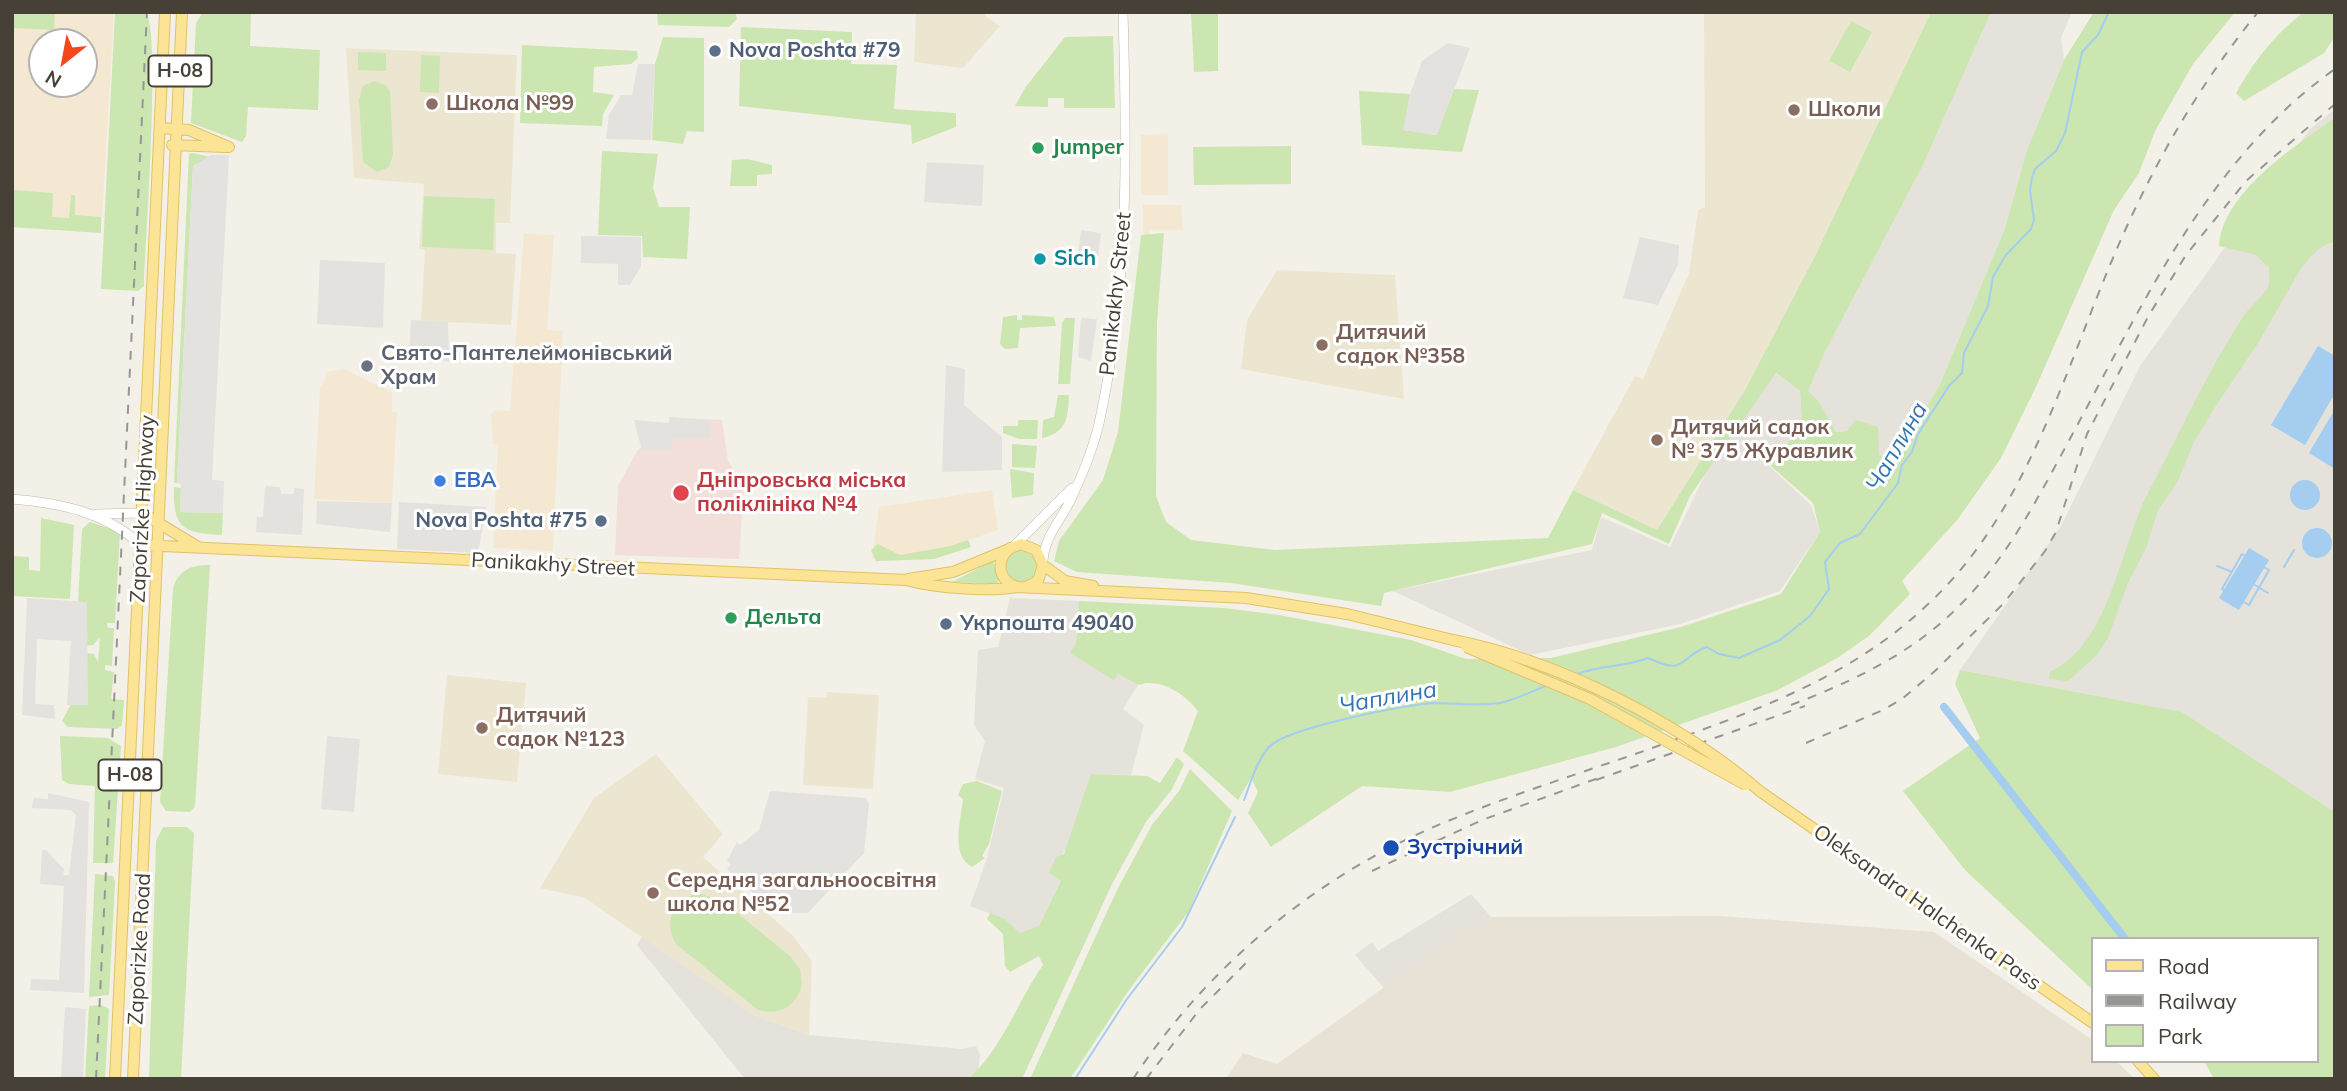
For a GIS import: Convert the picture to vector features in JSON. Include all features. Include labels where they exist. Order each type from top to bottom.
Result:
[{"type":"main road","name":"Zaporizke Highway","points":[[115,1079],[165,12]]},
{"type":"main road","name":"Zaporizke Highway","points":[[133,1079],[182,12]]},
{"type":"main road","points":[[159,144],[229,147],[189,130],[160,128]]},
{"type":"main road","name":"Panikakhy Street","points":[[142,513],[201,549]]},
{"type":"main road","name":"Panikakhy Street","points":[[141,545],[906,580],[953,572],[1012,546]]},
{"type":"main road","points":[[1043,562],[1038,580],[1020,587],[1007,582],[1001,573],[1000,561],[1012,546],[1032,547],[1043,562],[1065,581],[1124,590]]},
{"type":"main road","name":"Panikakhy Street","points":[[906,580],[920,584],[1002,589],[1020,587],[1069,592],[1124,590]]},
{"type":"main road","name":"Oleksandra Halchenka Pass","points":[[1124,590],[1191,593],[1297,604],[1502,652],[1594,689],[1712,754],[1761,792],[2092,1022]]},
{"type":"main road","points":[[2139,1063],[2154,1079]]},
{"type":"street","name":"Panikakhy Street","points":[[1012,546],[1076,484],[1091,451],[1099,424],[1120,287],[1126,194],[1123,12]]},
{"type":"street","points":[[1043,562],[1047,541],[1076,484]]},
{"type":"street","points":[[12,499],[96,514],[142,513]]},
{"type":"street","points":[[96,514],[123,528],[141,545]]},
{"type":"shaded area","points":[[12,12],[114,12],[101,233],[12,227]]},
{"type":"shaded area","points":[[916,12],[985,12],[985,16],[1000,26],[963,68],[914,62]]},
{"type":"shaded area","points":[[1704,12],[1931,12],[1815,256],[1745,390],[1657,530],[1573,490],[1635,376],[1643,379],[1689,273],[1698,210],[1705,207]]},
{"type":"shaded area","points":[[1991,12],[2072,12],[2061,38],[2064,60],[2027,150],[2004,231],[1940,384],[1905,443],[1889,457],[1879,455],[1848,431],[1836,432],[1820,403],[1807,392],[1825,352],[1923,165]]},
{"type":"shaded area","points":[[1448,43],[1470,48],[1437,135],[1403,130],[1410,94],[1422,61]]},
{"type":"shaded area","name":"Школа №99","points":[[346,48],[517,55],[510,223],[496,223],[496,253],[516,254],[511,325],[421,321],[425,250],[419,249],[424,184],[354,178]]},
{"type":"shaded area","points":[[638,64],[655,64],[651,140],[606,139],[609,115],[621,95],[632,95]]},
{"type":"shaded area","points":[[2335,109],[2335,812],[2182,712],[1960,670],[2061,526],[2140,366],[2309,130]]},
{"type":"shaded area","points":[[1168,134],[1168,195],[1141,195],[1141,135]]},
{"type":"shaded area","points":[[211,155],[229,155],[212,480],[224,481],[223,513],[180,512],[181,484],[177,483],[193,166]]},
{"type":"shaded area","points":[[927,162],[984,165],[982,206],[924,202]]},
{"type":"shaded area","points":[[1143,205],[1181,205],[1183,230],[1149,230],[1149,239],[1143,239]]},
{"type":"shaded area","points":[[1081,230],[1101,233],[1098,258],[1078,255]]},
{"type":"shaded area","points":[[524,233],[554,235],[547,330],[563,331],[553,551],[493,548],[498,445],[493,444],[491,414],[495,410],[510,411]]},
{"type":"shaded area","points":[[581,236],[641,237],[641,266],[630,285],[618,285],[618,264],[581,263]]},
{"type":"shaded area","points":[[1640,237],[1679,245],[1678,265],[1658,305],[1623,298]]},
{"type":"shaded area","points":[[320,260],[385,263],[383,328],[317,324]]},
{"type":"shaded area","name":"Дитячий садок №358","points":[[1277,270],[1395,275],[1404,399],[1241,369],[1247,320]]},
{"type":"shaded area","points":[[1081,318],[1097,319],[1091,361],[1078,357]]},
{"type":"shaded area","points":[[411,320],[448,322],[449,362],[409,353]]},
{"type":"shaded area","points":[[946,365],[965,369],[964,405],[1002,437],[1002,470],[942,472]]},
{"type":"shaded area","points":[[343,369],[392,392],[392,412],[397,412],[392,503],[314,499],[320,387],[326,372]]},
{"type":"shaded area","points":[[1775,373],[1800,391],[1802,422],[1769,466],[1811,505],[1820,532],[1780,591],[1680,624],[1530,655],[1393,591],[1592,550],[1601,517],[1670,547],[1705,475]]},
{"type":"shaded area","name":"Дніпровська міська поліклініка №4","points":[[669,417],[722,420],[728,461],[744,484],[739,559],[615,555],[618,486],[643,445],[669,444]]},
{"type":"shaded area","points":[[669,417],[710,421],[710,438],[673,439],[672,449],[642,450],[634,420],[669,423]]},
{"type":"shaded area","points":[[265,486],[280,487],[281,494],[294,494],[294,488],[304,489],[302,535],[256,532],[257,517],[263,517]]},
{"type":"shaded area","points":[[992,490],[998,530],[969,540],[971,547],[934,559],[876,561],[872,557],[879,507]]},
{"type":"shaded area","points":[[317,501],[392,503],[390,532],[316,524]]},
{"type":"shaded area","points":[[399,502],[486,507],[478,553],[397,549]]},
{"type":"shaded area","points":[[27,598],[87,602],[88,705],[67,705],[71,641],[37,639],[35,704],[54,705],[55,719],[22,715]]},
{"type":"shaded area","points":[[1010,598],[1079,601],[1076,643],[1114,679],[1118,674],[1138,685],[1123,709],[1144,725],[1131,775],[1091,774],[1070,843],[1049,873],[1061,879],[1039,927],[1020,933],[1005,919],[970,906],[987,858],[1004,788],[975,779],[985,741],[974,725],[978,650],[998,647]]},
{"type":"shaded area","name":"Дитячий садок №123","points":[[447,675],[526,683],[517,782],[438,774]]},
{"type":"shaded area","points":[[827,692],[879,695],[873,789],[803,785],[808,697],[826,698]]},
{"type":"shaded area","points":[[327,736],[360,739],[354,812],[321,809]]},
{"type":"shaded area","name":"Середня загальноосвітня школа №52","points":[[656,754],[723,834],[703,857],[792,935],[812,961],[809,1035],[754,1015],[585,898],[540,888],[594,798]]},
{"type":"shaded area","points":[[770,791],[866,798],[869,804],[864,853],[808,913],[774,913],[727,869],[731,864],[727,861],[737,842],[740,845],[759,830]]},
{"type":"shaded area","points":[[48,793],[89,802],[84,993],[30,990],[31,979],[59,980],[64,886],[40,884],[42,850],[46,850],[64,869],[63,875],[69,875],[76,815],[71,810],[32,808],[33,798],[48,799]]},
{"type":"shaded area","points":[[1471,894],[1491,917],[1478,929],[1474,923],[1384,988],[1355,955],[1372,942],[1378,951]]},
{"type":"shaded area","points":[[1720,916],[1934,932],[2091,1039],[2092,1063],[2118,1063],[2135,1079],[1226,1079],[1243,1053],[1277,1064],[1474,923],[1478,928],[1491,917]]},
{"type":"shaded area","points":[[643,935],[754,1015],[809,1035],[962,1049],[976,1046],[980,1055],[978,1070],[968,1079],[745,1079],[637,945]]},
{"type":"shaded area","points":[[65,1007],[86,1009],[83,1079],[61,1079]]},
{"type":"green space","points":[[12,12],[55,12],[54,28],[12,28]]},
{"type":"green space","points":[[115,12],[146,12],[150,28],[152,98],[149,187],[144,286],[138,291],[101,289]]},
{"type":"green space","points":[[203,12],[251,13],[250,46],[320,50],[318,110],[248,107],[246,136],[242,142],[191,123],[196,23]]},
{"type":"green space","points":[[657,12],[735,12],[737,19],[729,27],[658,25]]},
{"type":"green space","points":[[1191,12],[1218,12],[1218,71],[1194,72]]},
{"type":"green space","points":[[1931,12],[1991,12],[1923,165],[1825,352],[1808,391],[1820,403],[1836,432],[1847,431],[1856,420],[1878,427],[1879,455],[1889,457],[1905,443],[1940,384],[2004,231],[2027,150],[2064,60],[2094,12],[2235,12],[2193,64],[2155,131],[2139,173],[2114,210],[2035,389],[2001,458],[1958,519],[1902,581],[1910,594],[1870,635],[1839,657],[1778,690],[1616,747],[1450,792],[1362,786],[1271,847],[1248,813],[1258,792],[1251,778],[1238,800],[1183,751],[1198,711],[1193,705],[1179,693],[1163,685],[1138,685],[1118,674],[1114,680],[1070,653],[1076,643],[1079,601],[1224,608],[1279,615],[1411,640],[1466,659],[1551,658],[1681,627],[1781,594],[1820,532],[1813,503],[1771,466],[1802,422],[1800,391],[1776,373],[1690,496],[1669,544],[1602,513],[1592,544],[1384,593],[1381,606],[1231,583],[1077,572],[1054,561],[1059,541],[1103,480],[1118,432],[1141,235],[1164,233],[1157,323],[1156,496],[1166,522],[1191,540],[1275,550],[1548,538],[1573,490],[1657,530],[1745,390],[1815,256]]},
{"type":"green space","points":[[2304,12],[2335,12],[2335,36],[2324,53],[2244,101],[2236,93],[2250,70],[2274,39]]},
{"type":"green space","points":[[1851,21],[1872,32],[1850,72],[1829,61]]},
{"type":"green space","points":[[741,27],[852,32],[851,64],[897,65],[894,109],[956,113],[956,127],[912,144],[911,125],[739,106]]},
{"type":"green space","points":[[1113,36],[1115,108],[1064,108],[1064,98],[1048,98],[1048,107],[1015,106],[1025,88],[1065,37]]},
{"type":"green space","points":[[663,37],[704,38],[704,132],[687,131],[683,144],[652,140],[655,64]]},
{"type":"green space","points":[[522,45],[637,51],[638,58],[631,64],[594,67],[593,92],[614,95],[603,114],[602,126],[520,123]]},
{"type":"green space","points":[[358,52],[386,53],[386,71],[358,70]]},
{"type":"green space","points":[[421,55],[440,56],[439,93],[420,92]]},
{"type":"green space","points":[[374,81],[387,86],[390,92],[393,155],[389,167],[377,172],[363,162],[359,100],[363,86]]},
{"type":"green space","points":[[1454,89],[1479,90],[1462,152],[1362,145],[1359,91],[1410,94],[1404,130],[1436,135]]},
{"type":"green space","points":[[2335,118],[2335,242],[2319,249],[2300,270],[2258,343],[2193,444],[2178,481],[2158,510],[2146,548],[2128,583],[2108,638],[2097,655],[2068,681],[2049,679],[2050,672],[2071,658],[2087,639],[2100,617],[2149,491],[2230,338],[2243,317],[2268,287],[2269,268],[2256,255],[2219,246],[2223,226],[2233,207],[2263,173]]},
{"type":"green space","points":[[1291,146],[1291,184],[1194,185],[1193,147]]},
{"type":"green space","points":[[602,151],[658,154],[653,188],[659,207],[690,207],[687,259],[643,257],[642,236],[598,235]]},
{"type":"green space","points":[[189,154],[211,157],[193,166],[177,483],[174,483]]},
{"type":"green space","points":[[747,159],[772,165],[772,174],[757,175],[757,186],[730,186],[732,160]]},
{"type":"green space","points":[[12,190],[53,193],[52,217],[69,218],[71,195],[75,195],[75,215],[101,217],[101,233],[12,227]]},
{"type":"green space","points":[[424,196],[495,199],[493,250],[422,247]]},
{"type":"green space","points":[[1017,315],[1017,320],[1022,320],[1022,315],[1054,317],[1056,326],[1020,328],[1018,348],[1005,349],[1000,344],[1003,317]]},
{"type":"green space","points":[[1065,318],[1075,318],[1070,384],[1058,384],[1062,323]]},
{"type":"green space","points":[[1058,395],[1069,395],[1064,423],[1057,432],[1042,438],[1043,420],[1054,417]]},
{"type":"green space","points":[[1018,420],[1038,420],[1037,439],[1019,439],[1003,433],[1003,426],[1018,426]]},
{"type":"green space","points":[[1012,444],[1037,446],[1035,468],[1012,467]]},
{"type":"green space","points":[[1010,469],[1034,473],[1033,495],[1012,498]]},
{"type":"green space","points":[[174,487],[181,488],[180,512],[223,513],[222,535],[197,532],[183,526],[175,512]]},
{"type":"green space","points":[[41,518],[74,525],[70,599],[12,596],[12,556],[29,557],[29,570],[40,571]]},
{"type":"green space","points":[[90,522],[120,532],[115,623],[107,623],[108,628],[114,628],[112,666],[105,665],[105,670],[114,672],[111,699],[124,700],[122,725],[117,729],[68,727],[62,721],[71,704],[83,653],[94,654],[98,662],[100,637],[93,645],[83,646],[78,602],[82,529]]},
{"type":"green space","points":[[968,540],[971,547],[934,559],[876,561],[871,550],[878,544],[900,555],[951,546]]},
{"type":"green space","points":[[1022,549],[1034,554],[1039,566],[1034,578],[1022,583],[1010,578],[1005,566],[1010,554]]},
{"type":"green space","points":[[993,561],[999,584],[952,582]]},
{"type":"green space","points":[[210,565],[195,807],[190,812],[166,811],[160,802],[173,589],[178,577],[186,570]]},
{"type":"green space","points":[[1960,670],[2182,712],[2335,812],[2335,1079],[2214,1079],[2205,1063],[2319,1063],[2319,937],[2092,937],[2092,989],[1965,870],[1903,791],[1980,738],[1955,684]]},
{"type":"green space","points":[[60,736],[108,738],[121,746],[113,863],[93,863],[95,786],[69,784],[62,780]]},
{"type":"green space","points":[[1177,757],[1184,764],[1172,789],[1146,822],[1112,884],[1022,1079],[968,1079],[991,1053],[1043,965],[1039,956],[1010,972],[1005,966],[1003,934],[987,919],[990,913],[1005,919],[1020,933],[1039,926],[1061,880],[1049,873],[1056,857],[1064,854],[1091,774],[1147,776],[1160,783]]},
{"type":"green space","points":[[1190,769],[1232,811],[1189,911],[1129,990],[1070,1079],[1030,1079],[1118,888],[1152,825],[1179,791]]},
{"type":"green space","points":[[977,781],[1002,791],[989,844],[982,856],[985,858],[972,867],[965,861],[959,845],[963,799],[958,795],[963,784]]},
{"type":"green space","points":[[163,827],[187,827],[194,833],[181,1079],[149,1079],[156,841]]},
{"type":"green space","points":[[95,874],[113,876],[115,882],[109,995],[89,997]]},
{"type":"green space","points":[[698,893],[721,900],[790,956],[800,969],[802,985],[791,1004],[780,1011],[758,1010],[676,944],[670,928],[673,913],[682,901]]},
{"type":"green space","points":[[102,1005],[109,1009],[105,1079],[85,1079],[89,1006]]},
{"type":"water","points":[[2318,346],[2335,356],[2335,393],[2305,445],[2271,425]]},
{"type":"water","points":[[2335,409],[2335,469],[2309,453]]},
{"type":"water","points":[[2305,480],[2316,484],[2320,495],[2316,506],[2305,510],[2294,506],[2290,495],[2294,484]]},
{"type":"water","points":[[2317,528],[2328,532],[2332,543],[2328,554],[2317,558],[2306,554],[2302,543],[2306,532]]},
{"type":"water","points":[[2249,548],[2269,560],[2239,610],[2219,598]]},
{"type":"waterway","name":"Чаплина","points":[[1577,674],[1648,658],[1670,666],[1677,665],[1707,647],[1719,654],[1739,658],[1780,640],[1810,616],[1829,589],[1825,562],[1840,543],[1860,534],[1898,483],[1902,465],[1912,452],[1918,434],[1949,386],[1962,373],[1964,353],[1988,306],[1993,277],[2005,256],[2031,229],[2034,220],[2030,190],[2032,178],[2035,169],[2056,151],[2065,133],[2082,52],[2098,35],[2109,12]]},
{"type":"waterway","points":[[2284,567],[2294,550]]},
{"type":"waterway","points":[[2242,554],[2269,570],[2249,605],[2222,589],[2242,554]]},
{"type":"waterway","points":[[2217,566],[2232,572]]},
{"type":"waterway","points":[[2255,585],[2268,593]]},
{"type":"waterway","name":"Чаплина","points":[[1244,800],[1264,753],[1280,740],[1298,732],[1348,718],[1421,704],[1500,703],[1545,686]]},
{"type":"waterway","points":[[1944,707],[2123,937]]},
{"type":"waterway","points":[[1075,1079],[1127,999],[1182,927],[1235,817]]},
{"type":"railway","points":[[96,1079],[147,12]]},
{"type":"railway","points":[[1133,1079],[1161,1039],[1227,966],[1263,933],[1342,875],[1385,850],[1455,818],[1644,751],[1792,693],[1862,656],[1925,607],[1960,571],[2015,488],[2057,397],[2127,225],[2159,161],[2215,69],[2258,12]]},
{"type":"railway","points":[[1791,705],[1838,686],[1904,650],[1944,620],[1979,584],[2023,523],[2153,285],[2215,189],[2251,145],[2290,105],[2335,69]]},
{"type":"railway","points":[[1806,743],[1902,699],[1935,671],[2004,603],[2045,551],[2056,532],[2087,434],[2149,315],[2186,255],[2246,181],[2335,104]]},
{"type":"railway","points":[[1596,780],[1805,706]]},
{"type":"railway","points":[[1372,871],[1482,820],[1604,776]]},
{"type":"railway","points":[[1146,1079],[1200,1009],[1250,959]]},
{"type":"place","name":"Nova Poshta #79","points":[[715,51]]},
{"type":"place","name":"Школа №99","points":[[432,104]]},
{"type":"place","name":"Школи","points":[[1794,110]]},
{"type":"place","name":"Jumper","points":[[1038,148]]},
{"type":"place","name":"Sich","points":[[1040,259]]},
{"type":"place","name":"Дитячий садок №358","points":[[1322,345]]},
{"type":"place","name":"Свято-Пантелеймонівський Храм","points":[[367,366]]},
{"type":"place","name":"Дитячий садок № 375 Журавлик","points":[[1657,440]]},
{"type":"place","name":"ЕВА","points":[[440,481]]},
{"type":"place","name":"Дніпровська міська поліклініка №4","points":[[681,493]]},
{"type":"place","name":"Nova Poshta #75","points":[[601,521]]},
{"type":"place","name":"Дельта","points":[[731,618]]},
{"type":"place","name":"Укрпошта 49040","points":[[946,624]]},
{"type":"place","name":"Дитячий садок №123","points":[[482,728]]},
{"type":"place","name":"Зустрічний","points":[[1391,848]]},
{"type":"place","name":"Середня загальноосвітня школа №52","points":[[653,893]]}]
